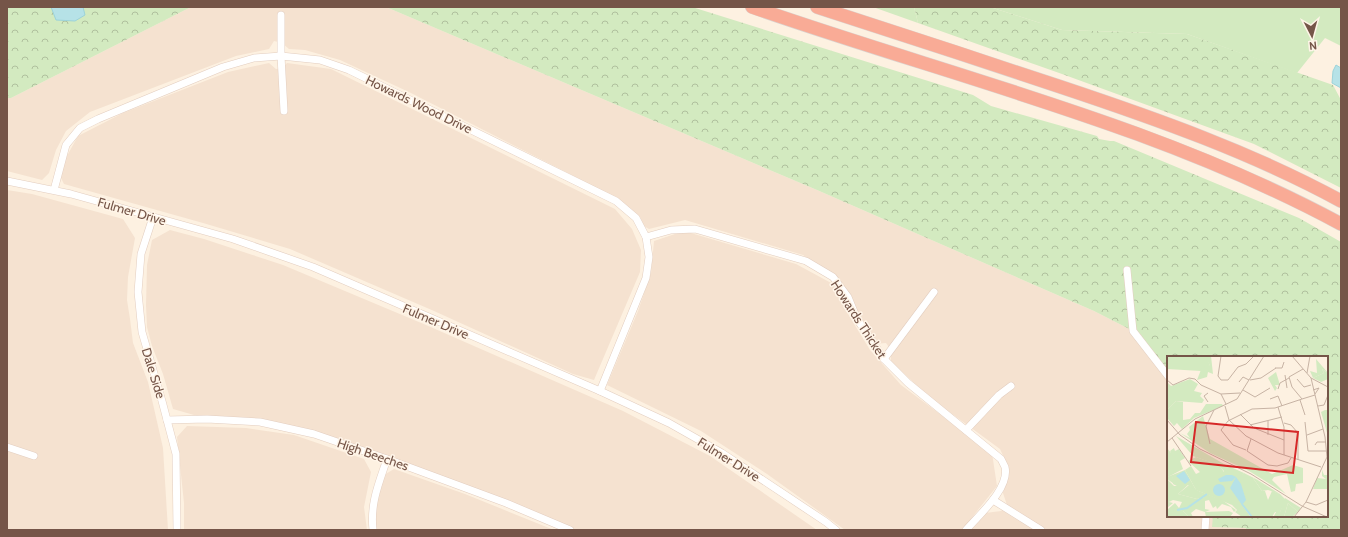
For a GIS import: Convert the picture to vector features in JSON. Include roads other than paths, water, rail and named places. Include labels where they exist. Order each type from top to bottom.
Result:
[{"type":"highway","points":[[752,7],[1058,106],[1168,145],[1251,180],[1341,224]]},
{"type":"highway","points":[[817,7],[1154,118],[1258,161],[1341,202]]},
{"type":"street","points":[[281,15],[281,56],[284,111]]},
{"type":"street","name":"Howards Wood Drive","points":[[54,190],[66,145],[80,128],[98,118],[223,68],[254,58],[281,56],[320,60],[349,70],[616,201],[636,218],[646,237],[649,257],[646,278],[600,391]]},
{"type":"street","name":"Fulmer Drive","points":[[7,181],[71,194],[233,239],[313,267],[600,391],[669,423],[722,453],[836,530]]},
{"type":"street","name":"Dale Side","points":[[153,217],[141,254],[138,292],[142,332],[176,454],[177,530]]},
{"type":"street","name":"Howards Thicket","points":[[646,237],[671,230],[695,229],[806,261],[833,277],[848,297],[858,319],[884,359],[908,384],[1000,459],[1005,467],[1005,479],[1000,491],[966,530]]},
{"type":"street","points":[[1127,270],[1133,331],[1167,375]]},
{"type":"street","points":[[884,359],[934,292]]},
{"type":"street","points":[[966,430],[999,395],[1011,386]]},
{"type":"street","name":"High Beeches","points":[[167,420],[207,419],[260,422],[314,434],[388,459],[506,503],[570,530]]},
{"type":"street","points":[[7,447],[34,456]]},
{"type":"street","points":[[373,530],[373,500],[388,459]]},
{"type":"street","points":[[993,500],[1041,530]]},
{"type":"street","points":[[1205,530],[1206,517]]},
{"type":"water","points":[[51,7],[83,7],[85,15],[75,21],[56,20]]},
{"type":"water","points":[[1336,65],[1341,68],[1341,88],[1332,83],[1333,71]]}]
